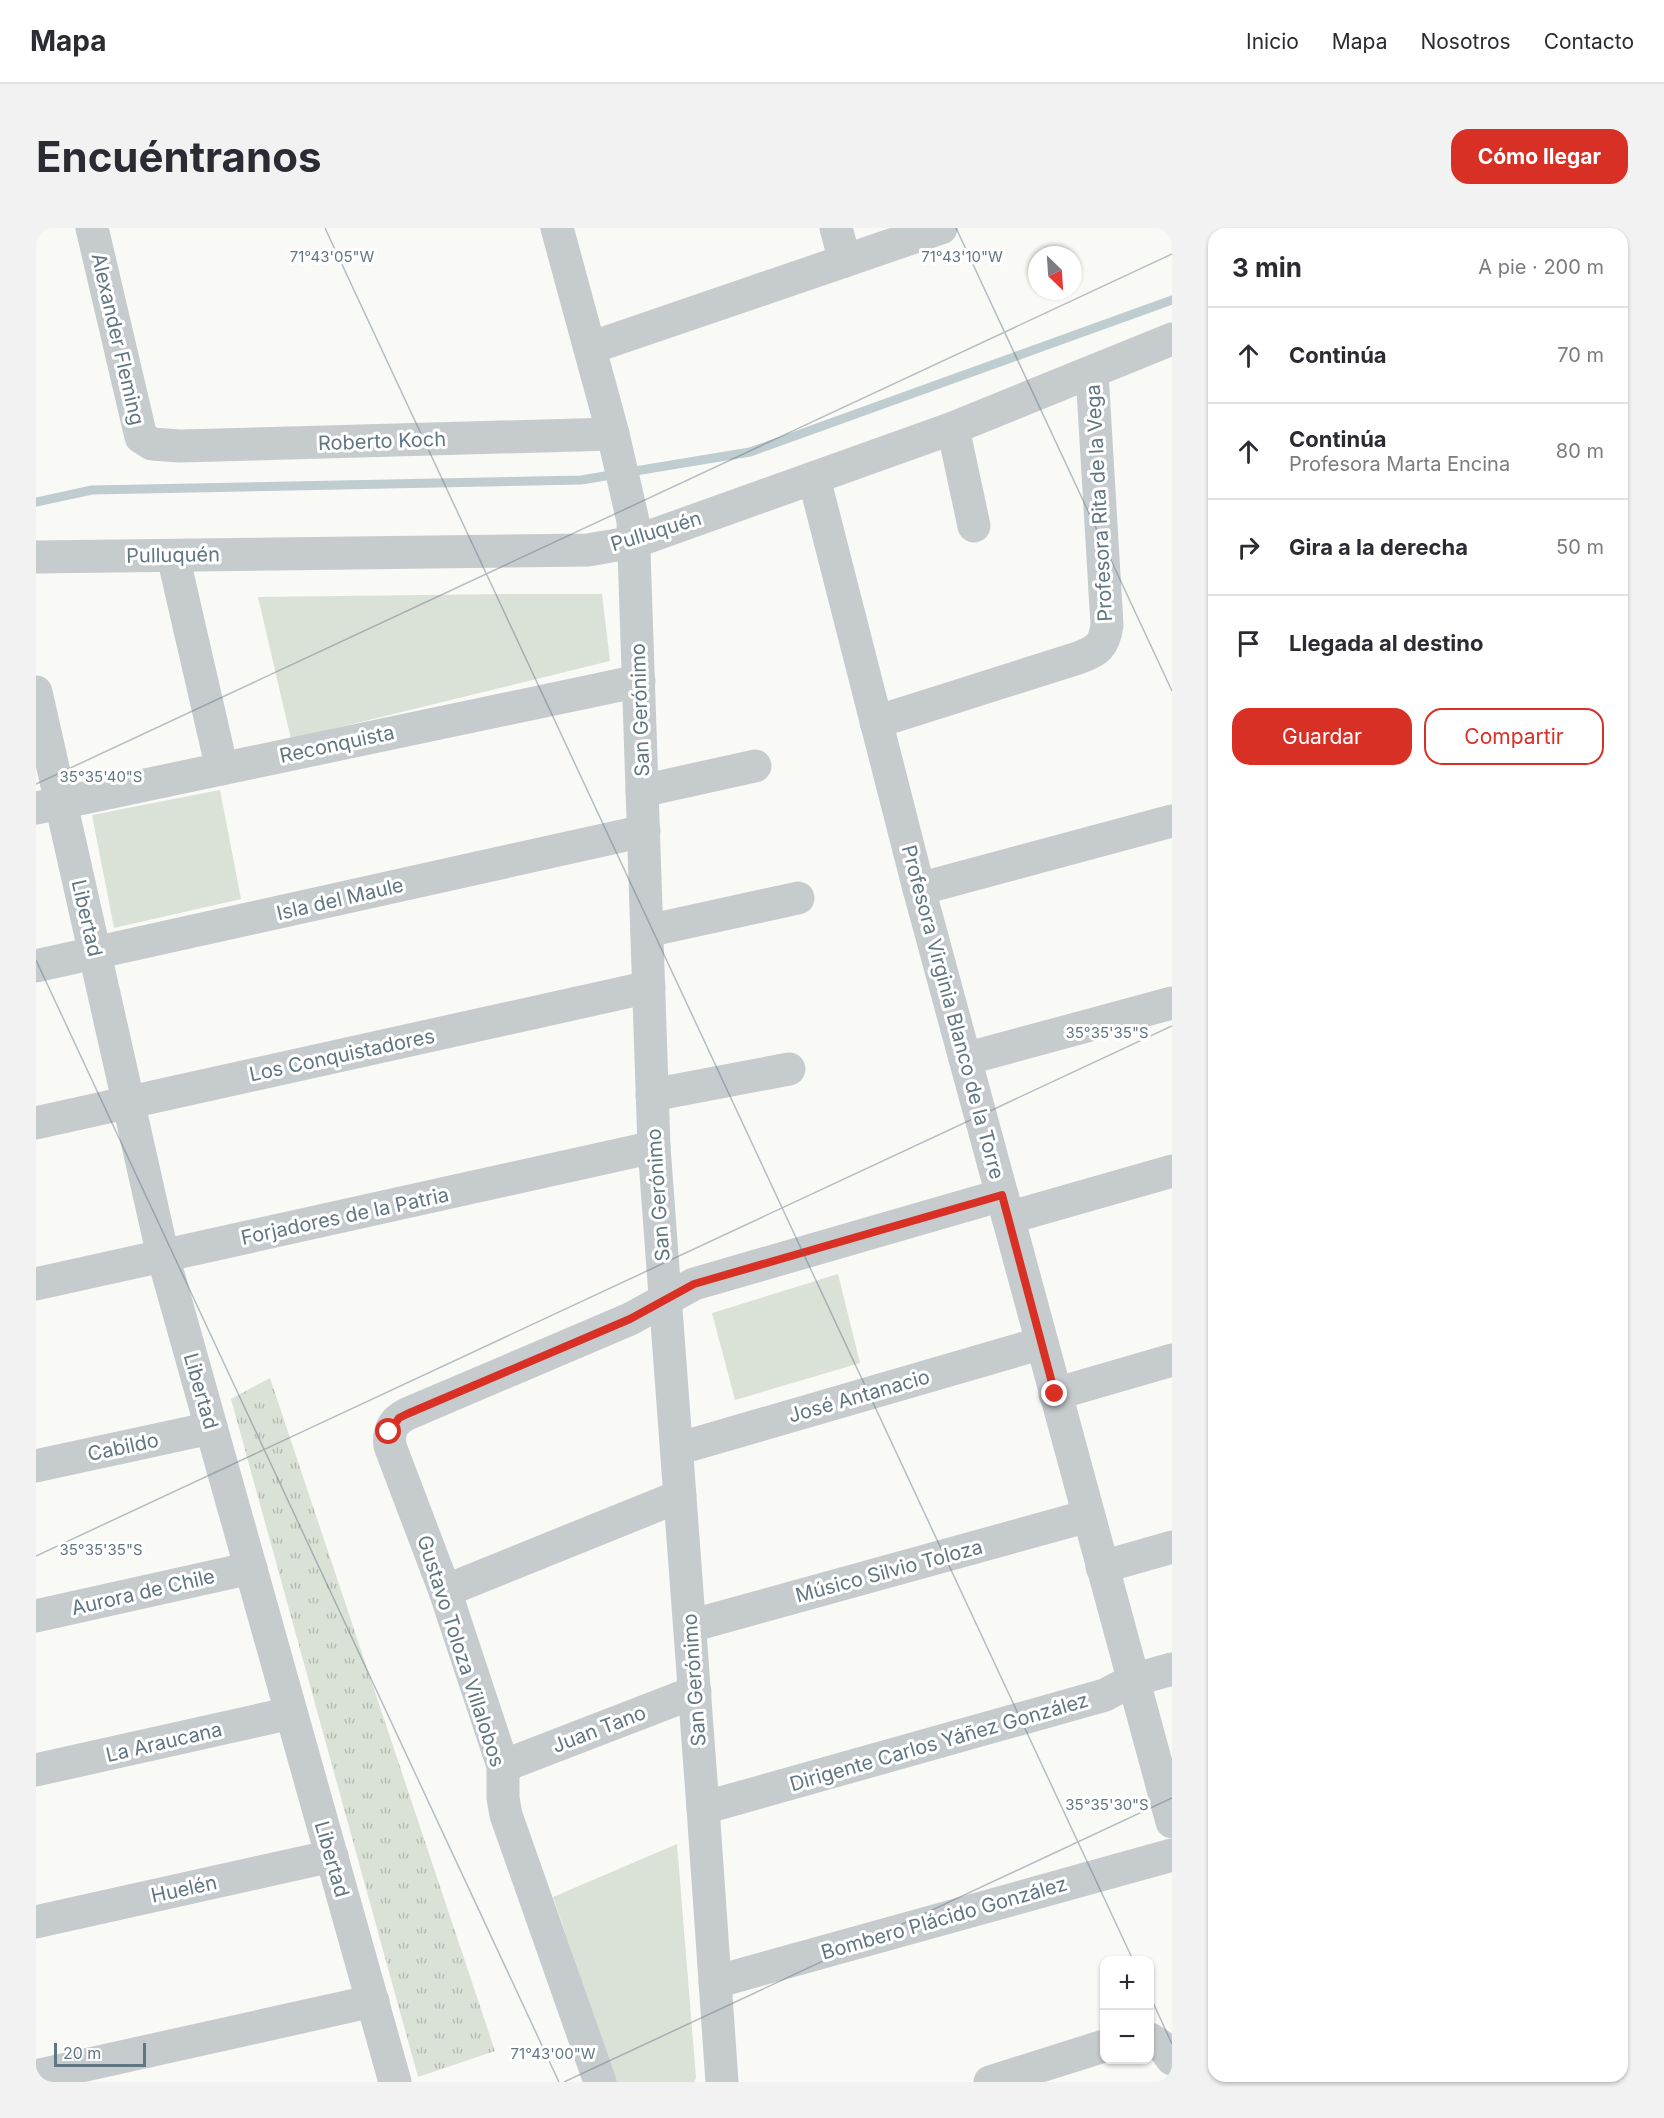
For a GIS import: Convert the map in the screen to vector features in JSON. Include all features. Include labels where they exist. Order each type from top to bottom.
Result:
[{"type":"street","name":"Alexander Fleming","points":[[92,228],[141,437],[152,444]]},
{"type":"street","name":"San Gerónimo","points":[[557,228],[615,442],[627,491],[634,542],[654,1147],[722,2082]]},
{"type":"street","points":[[836,228],[844,261]]},
{"type":"street","points":[[590,348],[941,228]]},
{"type":"street","name":"Pulluquén","points":[[36,557],[588,549],[634,542],[953,428],[1172,339]]},
{"type":"street","name":"Profesora Rita de la Vega","points":[[876,722],[1078,658],[1094,652],[1101,645],[1107,625],[1092,373]]},
{"type":"street","points":[[953,428],[974,526]]},
{"type":"street","name":"Roberto Koch","points":[[152,444],[180,447],[615,442]]},
{"type":"street","name":"Profesora Virginia Blanco de la Torre","points":[[814,478],[919,889],[1172,1822]]},
{"type":"street","points":[[172,556],[222,769]]},
{"type":"street","name":"Reconquista","points":[[49,806],[639,681]]},
{"type":"street","name":"Libertad","points":[[36,692],[49,806],[95,953],[163,1256],[395,2082]]},
{"type":"street","points":[[642,791],[755,766]]},
{"type":"street","points":[[919,889],[1172,821]]},
{"type":"street","name":"Isla del Maule","points":[[36,966],[644,831]]},
{"type":"street","points":[[647,930],[798,898]]},
{"type":"street","name":"Los Conquistadores","points":[[36,1123],[649,987]]},
{"type":"street","points":[[965,1059],[1172,1003]]},
{"type":"street","points":[[652,1095],[789,1069]]},
{"type":"street","name":"Forjadores de la Patria","points":[[36,1284],[654,1147]]},
{"type":"street","points":[[665,1300],[694,1284],[1005,1207],[1172,1171]]},
{"type":"street","name":"Gustavo Toloza Villalobos","points":[[600,2082],[506,1815],[502,1782],[503,1766],[445,1591],[390,1446],[389,1432],[399,1418],[407,1414],[630,1319],[665,1300]]},
{"type":"street","name":"José Antanacio","points":[[676,1449],[1042,1343]]},
{"type":"street","points":[[1055,1394],[1172,1360]]},
{"type":"street","name":"Cabildo","points":[[36,1466],[211,1428]]},
{"type":"street","points":[[445,1591],[680,1496]]},
{"type":"street","name":"Músico Silvio Toloza","points":[[690,1626],[1088,1516]]},
{"type":"street","points":[[1102,1567],[1172,1547]]},
{"type":"street","name":"Aurora de Chile","points":[[36,1616],[251,1568]]},
{"type":"street","name":"Dirigente Carlos Yáñez González","points":[[703,1808],[1105,1695],[1133,1680],[1172,1669]]},
{"type":"street","name":"Juan Tano","points":[[503,1766],[695,1692]]},
{"type":"street","name":"La Araucana","points":[[36,1770],[291,1713]]},
{"type":"street","name":"Bombero Plácido González","points":[[715,1982],[1172,1855]]},
{"type":"street","name":"Huelén","points":[[36,1922],[332,1856]]},
{"type":"street","points":[[36,2076],[373,2001]]},
{"type":"street","points":[[1154,2042],[1164,2048],[1172,2059]]},
{"type":"street","points":[[990,2082],[1100,2047]]},
{"type":"green space","points":[[602,594],[610,661],[291,739],[258,597]]},
{"type":"green space","points":[[220,790],[241,899],[114,928],[92,815]]},
{"type":"green space","points":[[838,1274],[860,1363],[735,1400],[712,1313]]},
{"type":"green space","points":[[270,1378],[495,2051],[418,2077],[231,1399]]},
{"type":"green space","points":[[677,1844],[696,2078],[694,2082],[616,2082],[553,1897]]},
{"type":"waterway","points":[[36,502],[92,490],[581,480],[750,452],[1172,300]]},
{"type":"route","points":[[389,1432],[399,1418],[407,1414],[630,1319],[694,1284],[1002,1195],[1055,1394]]}]
